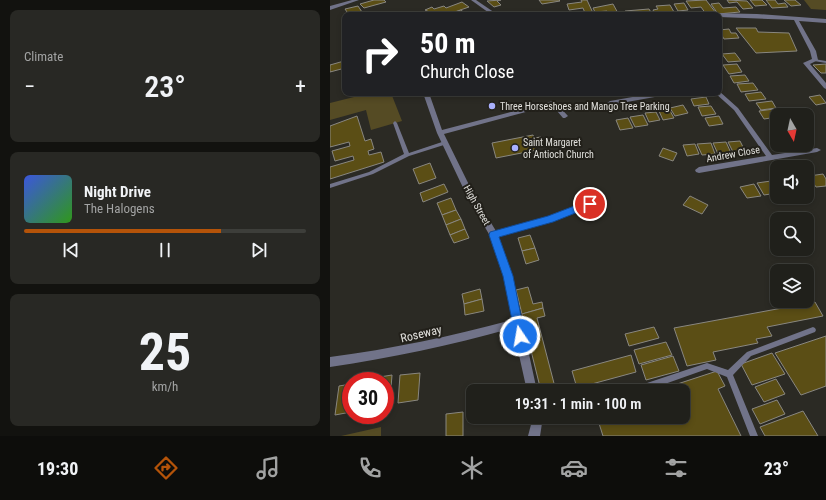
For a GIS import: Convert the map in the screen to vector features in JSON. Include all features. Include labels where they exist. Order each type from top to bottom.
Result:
[{"type":"street","points":[[330,8],[357,0]]},
{"type":"street","points":[[473,0],[491,12]]},
{"type":"street","points":[[722,15],[826,21]]},
{"type":"street","points":[[796,19],[813,51],[815,60],[806,63],[826,87]]},
{"type":"street","name":"High Street","points":[[427,96],[440,133],[471,196],[494,235],[508,276],[516,323],[530,384]]},
{"type":"street","points":[[610,104],[651,96]]},
{"type":"street","name":"Andrew Close","points":[[721,96],[736,109],[770,157]]},
{"type":"street","points":[[440,133],[553,103],[564,116]]},
{"type":"street","name":"Andrew Close","points":[[699,170],[817,150]]},
{"type":"street","points":[[494,235],[550,219],[590,204]]},
{"type":"street","name":"Roseway","points":[[330,362],[382,356],[460,339],[516,323]]},
{"type":"street","points":[[534,436],[537,424]]},
{"type":"lane","points":[[815,60],[826,62]]},
{"type":"lane","points":[[395,123],[407,155]]},
{"type":"lane","points":[[330,186],[371,173],[407,155],[445,143]]},
{"type":"lane","points":[[729,374],[749,354],[813,330]]},
{"type":"lane","points":[[655,384],[707,366],[729,374],[754,436]]},
{"type":"shaded area","points":[[804,0],[826,0],[826,10],[811,9]]},
{"type":"shaded area","points":[[358,96],[392,96],[402,121],[371,130],[366,110],[330,120],[330,103]]},
{"type":"shaded area","points":[[381,427],[381,436],[341,436]]},
{"type":"building","points":[[374,0],[384,0],[386,2],[364,8],[360,4]]},
{"type":"building","points":[[501,0],[497,1],[501,5],[494,7],[487,1]]},
{"type":"building","points":[[539,0],[559,0],[560,1],[542,4]]},
{"type":"building","points":[[581,0],[587,0],[593,12],[585,12],[583,8],[569,10],[567,4],[582,2]]},
{"type":"building","points":[[706,0],[715,12],[705,12],[701,7],[691,8],[686,1]]},
{"type":"building","points":[[727,0],[747,1],[753,8],[743,9],[737,2],[729,3]]},
{"type":"building","points":[[750,0],[762,0],[767,5],[755,6]]},
{"type":"building","points":[[766,0],[775,0],[778,4],[785,3],[788,7],[772,8]]},
{"type":"building","points":[[784,0],[795,0],[801,5],[791,6]]},
{"type":"building","points":[[462,2],[469,7],[455,12],[429,12],[425,10],[432,7],[434,9],[444,6],[446,8]]},
{"type":"building","points":[[684,3],[688,10],[678,11],[674,4]]},
{"type":"building","points":[[719,3],[723,8],[736,7],[740,12],[722,14],[722,12],[717,12],[711,4]]},
{"type":"building","points":[[613,4],[617,12],[595,12],[593,8]]},
{"type":"building","points":[[670,5],[674,12],[654,12],[653,10],[658,9],[656,6]]},
{"type":"building","points":[[358,6],[362,12],[347,12],[345,9]]},
{"type":"building","points":[[649,9],[651,12],[626,12]]},
{"type":"building","points":[[736,28],[756,28],[758,32],[789,33],[797,51],[756,53]]},
{"type":"building","points":[[729,29],[731,33],[736,33],[739,38],[724,39],[722,30]]},
{"type":"building","points":[[735,53],[741,61],[728,62],[722,54]]},
{"type":"building","points":[[342,62],[342,69],[330,72],[330,65]]},
{"type":"building","points":[[737,64],[742,72],[729,74],[723,65]]},
{"type":"building","points":[[826,64],[826,73],[821,73],[813,65]]},
{"type":"building","points":[[745,75],[749,81],[734,83],[730,76]]},
{"type":"building","points":[[753,83],[758,90],[741,92],[737,84]]},
{"type":"building","points":[[761,92],[766,99],[749,101],[745,94]]},
{"type":"building","points":[[820,95],[826,103],[816,105],[809,97]]},
{"type":"building","points":[[706,97],[709,104],[694,106],[691,99]]},
{"type":"building","points":[[772,101],[776,108],[761,110],[756,103]]},
{"type":"building","points":[[683,105],[688,113],[675,116],[670,108]]},
{"type":"building","points":[[711,106],[716,114],[702,116],[698,107]]},
{"type":"building","points":[[669,109],[674,118],[663,120],[659,111]]},
{"type":"building","points":[[770,110],[770,118],[764,119],[759,111]]},
{"type":"building","points":[[656,112],[660,120],[649,122],[645,113]]},
{"type":"building","points":[[643,115],[648,125],[635,127],[630,117]]},
{"type":"building","points":[[357,116],[365,141],[371,139],[374,149],[368,151],[369,155],[381,152],[384,162],[330,179],[330,167],[354,160],[353,156],[335,161],[332,151],[350,146],[349,142],[330,147],[330,126]]},
{"type":"building","points":[[719,116],[723,124],[709,126],[705,118]]},
{"type":"building","points":[[628,118],[633,128],[620,130],[616,120]]},
{"type":"building","name":"Saint Margaret of Antioch Church","points":[[533,135],[534,138],[541,137],[543,145],[536,146],[537,150],[496,158],[492,143]]},
{"type":"building","points":[[740,141],[745,151],[733,152],[728,142]]},
{"type":"building","points":[[726,142],[731,153],[718,154],[713,143]]},
{"type":"building","points":[[711,143],[715,154],[702,155],[697,144]]},
{"type":"building","points":[[695,144],[699,154],[687,156],[683,145]]},
{"type":"building","points":[[663,148],[677,153],[673,161],[659,156]]},
{"type":"building","points":[[430,163],[436,178],[419,184],[413,169]]},
{"type":"building","points":[[823,174],[826,179],[826,186],[816,187],[814,184],[814,175]]},
{"type":"building","points":[[770,181],[770,194],[764,195],[757,183]]},
{"type":"building","points":[[444,184],[448,192],[423,202],[420,193]]},
{"type":"building","points":[[754,184],[761,196],[747,198],[740,187]]},
{"type":"building","points":[[690,196],[708,205],[702,214],[683,205]]},
{"type":"building","points":[[451,198],[456,210],[442,215],[437,203]]},
{"type":"building","points":[[456,210],[461,219],[446,225],[442,215]]},
{"type":"building","points":[[461,219],[465,229],[450,235],[446,225]]},
{"type":"building","points":[[465,229],[469,238],[454,243],[450,235]]},
{"type":"building","points":[[530,235],[535,248],[522,251],[518,238]]},
{"type":"building","points":[[535,248],[539,260],[526,264],[522,251]]},
{"type":"building","points":[[528,287],[533,304],[542,302],[543,308],[522,314],[516,290]]},
{"type":"building","points":[[480,289],[482,299],[464,304],[462,294]]},
{"type":"building","points":[[482,299],[484,311],[465,315],[464,304]]},
{"type":"building","points":[[814,302],[823,316],[767,327],[772,336],[756,339],[758,343],[713,352],[716,360],[687,366],[674,328],[782,308],[814,308]]},
{"type":"building","points":[[543,308],[545,316],[537,318],[554,384],[539,384],[522,314]]},
{"type":"building","points":[[654,327],[659,338],[629,346],[625,334]]},
{"type":"building","points":[[826,336],[826,386],[801,395],[775,353]]},
{"type":"building","points":[[666,342],[672,355],[639,364],[634,350]]},
{"type":"building","points":[[772,353],[785,374],[752,385],[741,364]]},
{"type":"building","points":[[631,355],[636,372],[592,384],[576,384],[572,371]]},
{"type":"building","points":[[673,356],[679,371],[646,380],[641,365]]},
{"type":"building","points":[[717,371],[725,386],[718,389],[741,436],[603,436],[599,424],[690,424],[690,384],[677,384]]},
{"type":"building","points":[[420,373],[418,400],[398,403],[400,375]]},
{"type":"building","points":[[776,379],[785,394],[764,402],[755,387]]},
{"type":"building","points":[[339,386],[342,386],[342,414],[335,415]]},
{"type":"building","points":[[777,400],[785,414],[760,424],[752,409]]},
{"type":"building","points":[[803,411],[818,436],[765,436],[760,427]]},
{"type":"building","points":[[463,412],[463,436],[446,436],[446,414]]},
{"type":"place","name":"Three Horseshoes and Mango Tree Parking","points":[[492,106]]},
{"type":"place","name":"Saint Margaret of Antioch Church","points":[[515,148]]},
{"type":"route","points":[[520,336],[516,323],[508,276],[494,235],[550,219],[590,204]]}]
